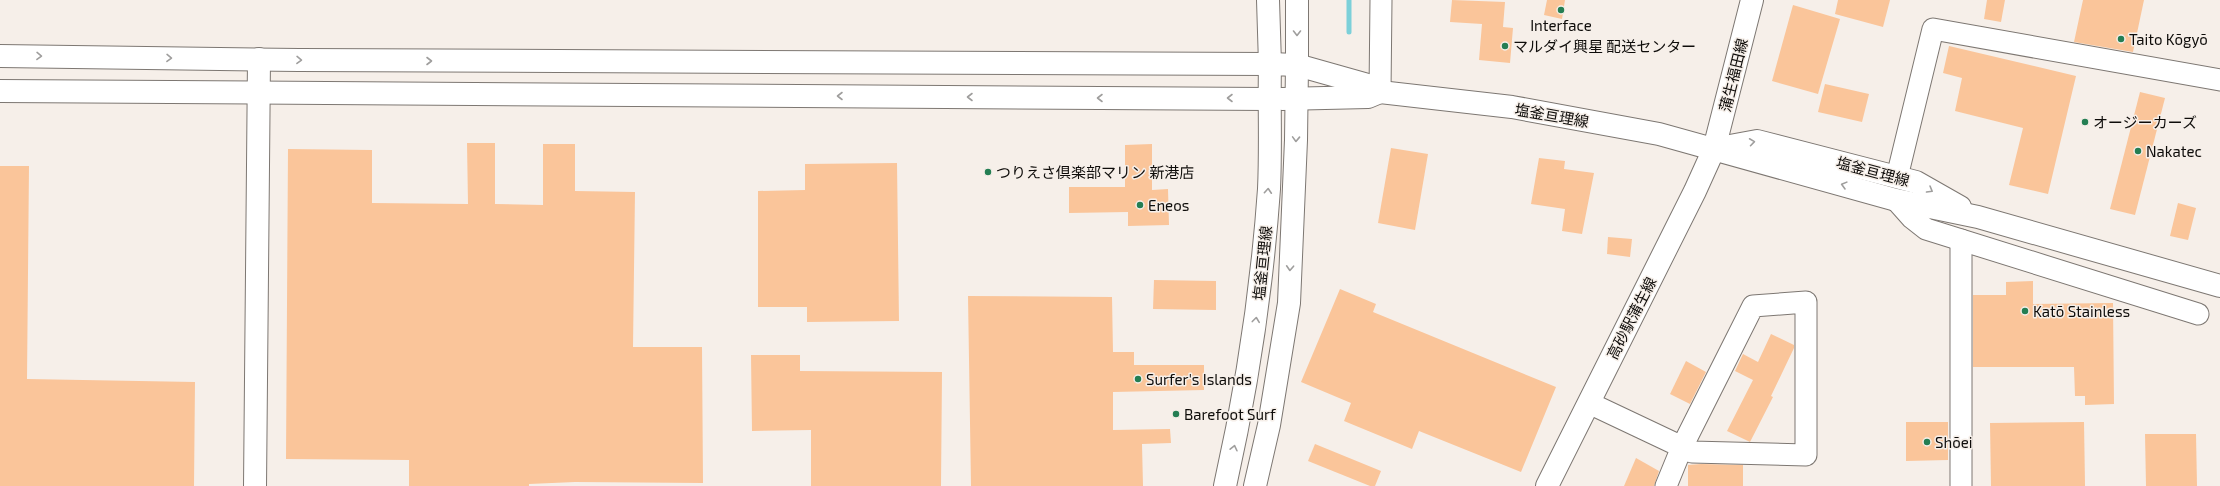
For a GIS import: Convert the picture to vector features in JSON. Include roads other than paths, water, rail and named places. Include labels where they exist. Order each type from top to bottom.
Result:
[{"type":"street","points":[[0,56],[259,59],[1270,64],[1268,0]]},
{"type":"street","points":[[1297,0],[1297,65]]},
{"type":"street","points":[[0,91],[1297,100],[1332,99],[1372,91],[1381,0]]},
{"type":"street","name":"蒲生福田線","points":[[1714,149],[1752,0]]},
{"type":"street","points":[[1897,177],[1933,29],[2220,80]]},
{"type":"street","points":[[255,486],[259,59]]},
{"type":"street","name":"塩釜亘理線","points":[[1225,486],[1241,418],[1253,341],[1261,272],[1269,188],[1270,64],[1297,65],[1333,76],[1372,91],[1512,107],[1659,134],[1896,200],[1978,217],[2220,286]]},
{"type":"street","name":"塩釜亘理線","points":[[1255,486],[1269,425],[1289,303],[1297,65]]},
{"type":"street","name":"塩釜亘理線","points":[[1714,149],[1757,141],[1897,177],[1916,182],[1978,217]]},
{"type":"street","name":"高砂駅蒲生線","points":[[1547,486],[1695,191],[1714,149]]},
{"type":"street","points":[[1854,166],[1863,176],[1895,187],[1896,200],[1912,218],[1926,230],[2198,314]]},
{"type":"street","points":[[1961,240],[1961,486]]},
{"type":"street","points":[[1589,403],[1682,447],[1692,452],[1806,455],[1806,302],[1753,306],[1682,447],[1666,486]]},
{"type":"waterway","points":[[1349,0],[1349,32]]},
{"type":"place","name":"Interface","points":[[1561,10]]},
{"type":"place","name":"Taito Kōgyō","points":[[2121,39]]},
{"type":"place","name":"マルダイ興星 配送センター","points":[[1505,46]]},
{"type":"place","name":"オージーカーズ","points":[[2085,122]]},
{"type":"place","name":"Nakatec","points":[[2138,151]]},
{"type":"place","name":"つりえさ倶楽部マリン 新港店","points":[[988,172]]},
{"type":"place","name":"Eneos","points":[[1140,205]]},
{"type":"place","name":"Katō Stainless","points":[[2025,311]]},
{"type":"place","name":"Surfer's Islands","points":[[1138,379]]},
{"type":"place","name":"Barefoot Surf","points":[[1176,414]]},
{"type":"place","name":"Shōei","points":[[1927,442]]}]
